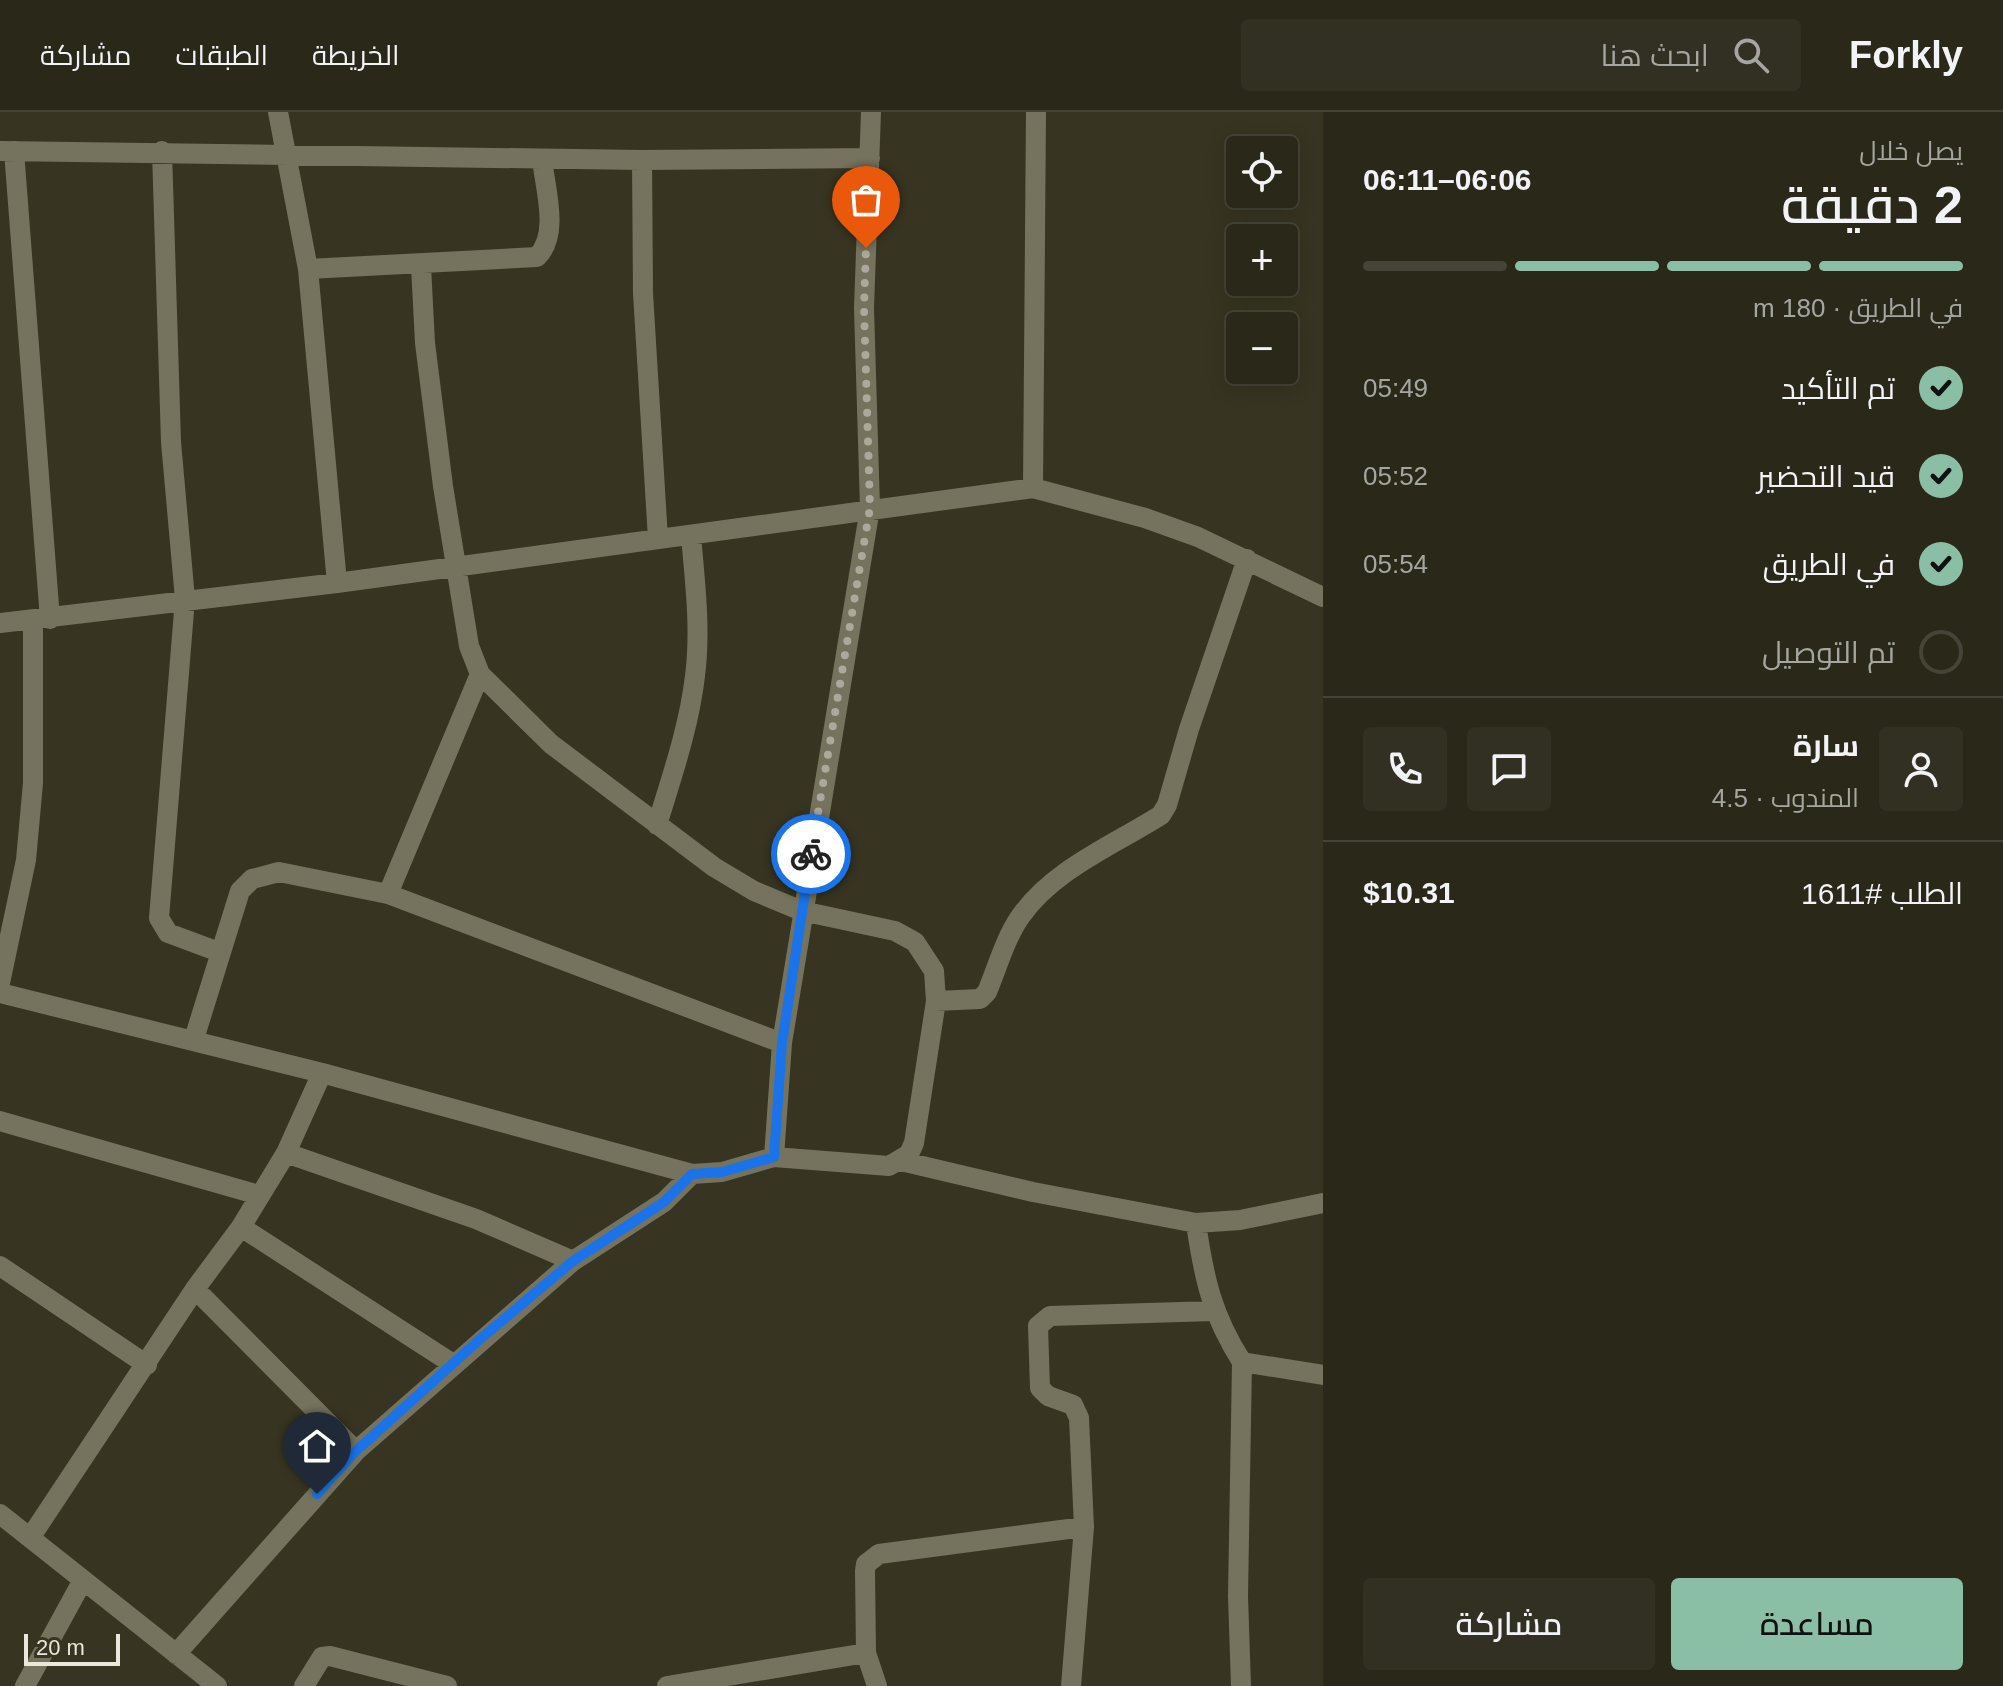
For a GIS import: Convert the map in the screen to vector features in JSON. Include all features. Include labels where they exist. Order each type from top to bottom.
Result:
[{"type":"street","points":[[278,112],[308,269],[337,583]]},
{"type":"street","points":[[774,1157],[782,1043],[870,508],[864,308],[871,112]]},
{"type":"street","points":[[1033,488],[1036,112]]},
{"type":"street","points":[[0,983],[28,845],[41,620],[7,151],[642,160],[870,158]]},
{"type":"street","points":[[162,151],[171,442],[185,599],[159,918],[168,933],[219,952]]},
{"type":"street","points":[[308,269],[421,266],[537,257],[547,247],[550,233],[542,159]]},
{"type":"street","points":[[642,160],[643,293],[658,539]]},
{"type":"street","points":[[421,266],[433,417],[469,646],[480,674],[551,744],[657,825],[754,891],[802,911],[895,931],[915,942],[934,971],[936,1001],[914,1143],[901,1161]]},
{"type":"street","points":[[0,623],[337,583],[1033,488],[1145,518],[1247,559],[1323,597]]},
{"type":"street","points":[[657,825],[683,738],[695,676],[698,619],[691,536]]},
{"type":"street","points":[[936,1001],[980,999],[987,992],[1017,920],[1034,899],[1077,866],[1161,815],[1167,805],[1189,729],[1247,559]]},
{"type":"street","points":[[388,894],[480,674]]},
{"type":"street","points":[[194,1039],[240,891],[252,879],[268,873],[388,894],[782,1043]]},
{"type":"street","points":[[0,993],[194,1039],[692,1174],[722,1172],[774,1157],[873,1167],[901,1161],[1033,1192],[1196,1223],[1240,1220],[1323,1203]]},
{"type":"street","points":[[30,1538],[195,1289],[241,1227],[286,1153],[322,1073]]},
{"type":"street","points":[[0,1121],[259,1195]]},
{"type":"street","points":[[286,1153],[476,1219],[573,1261]]},
{"type":"street","points":[[176,1654],[356,1451],[573,1261],[664,1202],[692,1174]]},
{"type":"street","points":[[1196,1223],[1204,1278],[1213,1311],[1242,1362],[1238,1581],[1241,1686]]},
{"type":"street","points":[[241,1227],[453,1364]]},
{"type":"street","points":[[0,1266],[147,1365]]},
{"type":"street","points":[[195,1289],[356,1451]]},
{"type":"street","points":[[1071,1686],[1084,1527],[1079,1418],[1073,1405],[1048,1396],[1040,1388],[1038,1326],[1050,1316],[1213,1311]]},
{"type":"street","points":[[1242,1362],[1323,1375]]},
{"type":"street","points":[[0,1514],[217,1686]]},
{"type":"street","points":[[877,1686],[866,1653],[865,1571],[870,1558],[879,1554],[1084,1527]]},
{"type":"street","points":[[25,1686],[83,1580]]},
{"type":"street","points":[[667,1686],[866,1653]]},
{"type":"street","points":[[304,1686],[322,1657],[330,1656],[447,1686]]},
{"type":"way so far","points":[[811,854],[870,508],[864,308],[866,248]]},
{"type":"route","points":[[317,1494],[356,1451],[479,1340],[573,1261],[664,1202],[692,1174],[722,1172],[774,1157],[782,1043],[811,854]]}]
